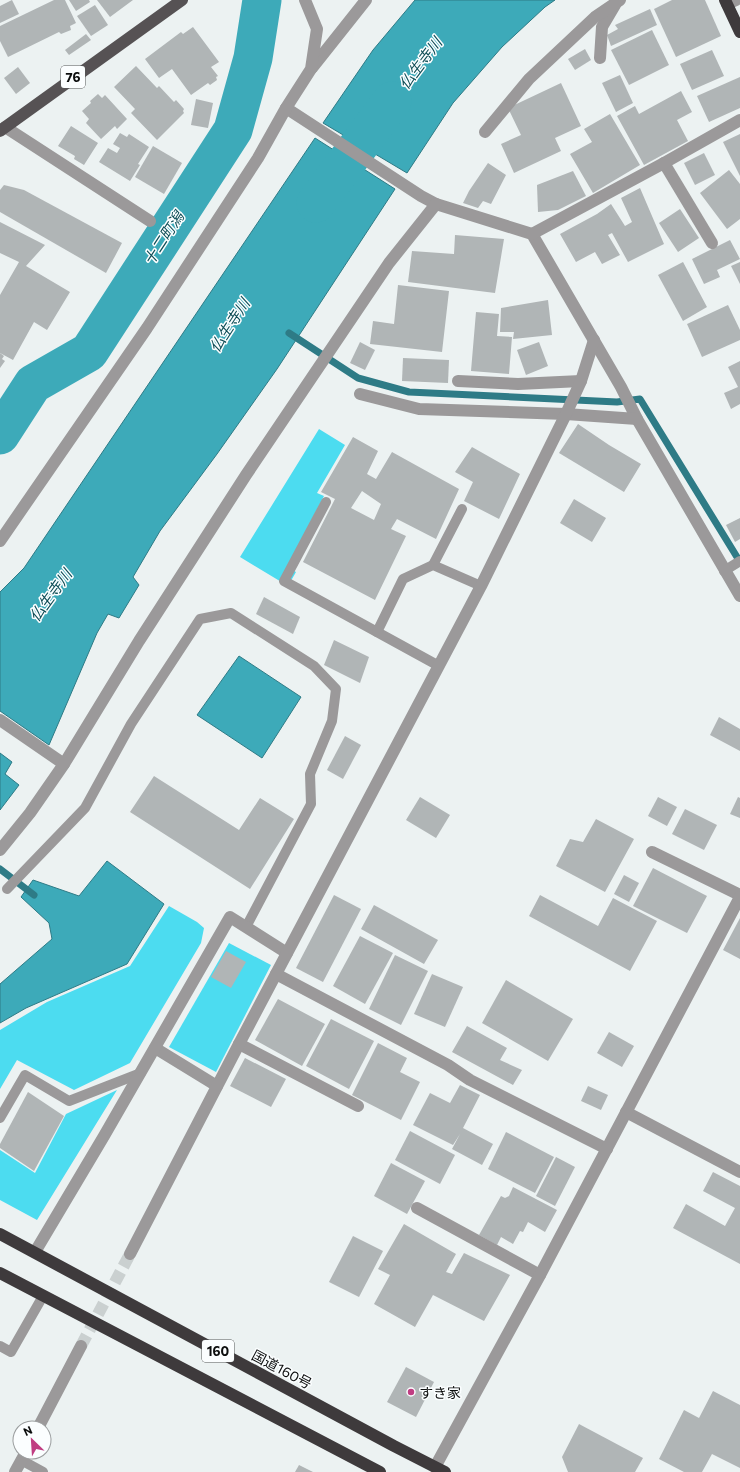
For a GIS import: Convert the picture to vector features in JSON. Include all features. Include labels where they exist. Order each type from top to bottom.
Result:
[{"type":"highway","points":[[729,1],[740,32]]},
{"type":"highway","name":"国道160号","points":[[0,1234],[440,1470]]},
{"type":"highway","name":"160","points":[[0,1273],[380,1472]]},
{"type":"main road","name":"76","points":[[2,129],[182,0]]},
{"type":"street","points":[[305,0],[317,29],[311,69]]},
{"type":"street","points":[[0,541],[147,328],[258,158],[286,108],[311,69],[366,0]]},
{"type":"street","points":[[600,58],[602,27],[618,1]]},
{"type":"street","points":[[485,132],[529,79],[595,17],[618,1]]},
{"type":"street","points":[[286,108],[421,196],[436,204],[532,234],[621,387],[637,419],[724,571],[740,595]]},
{"type":"street","points":[[532,234],[740,120]]},
{"type":"street","points":[[2,129],[150,220]]},
{"type":"street","points":[[664,163],[712,243]]},
{"type":"street","points":[[0,850],[30,813],[64,764],[139,641],[242,482],[389,263],[436,204]]},
{"type":"street","points":[[130,1254],[216,1086],[481,586],[581,382],[594,340]]},
{"type":"street","points":[[458,381],[518,384],[581,382]]},
{"type":"street","points":[[360,394],[419,410],[566,414],[637,419]]},
{"type":"street","points":[[0,720],[64,764]]},
{"type":"street","points":[[440,1470],[540,1275],[740,896],[652,852]]},
{"type":"street","points":[[35,1252],[141,1073],[230,917],[287,953]]},
{"type":"street","points":[[276,974],[448,1066],[470,1080],[607,1149]]},
{"type":"street","points":[[239,1044],[358,1106]]},
{"type":"street","points":[[155,1048],[216,1086]]},
{"type":"street","points":[[626,1112],[740,1172]]},
{"type":"street","points":[[417,1208],[540,1275]]},
{"type":"street","points":[[42,1420],[81,1346]]},
{"type":"street","points":[[15,1472],[22,1460]]},
{"type":"lane","points":[[326,502],[284,581],[438,666]]},
{"type":"lane","points":[[377,632],[403,579],[433,565],[462,509]]},
{"type":"lane","points":[[724,571],[740,561]]},
{"type":"lane","points":[[433,565],[481,586]]},
{"type":"lane","points":[[7,889],[85,808],[131,724],[200,619],[231,614],[314,666],[336,689],[332,721],[310,774],[312,804],[246,927]]},
{"type":"lane","points":[[0,1118],[25,1075],[68,1100],[141,1073]]},
{"type":"lane","points":[[0,1346],[12,1352],[43,1296]]},
{"type":"lane","points":[[29,1460],[43,1472]]},
{"type":"shaded area","points":[[319,429],[345,445],[317,493],[324,496],[287,567],[296,572],[288,586],[240,557]]},
{"type":"shaded area","points":[[169,906],[197,922],[204,928],[201,943],[130,1063],[74,1090],[17,1060],[0,1089],[0,1030],[47,1002],[130,966]]},
{"type":"shaded area","points":[[229,943],[271,965],[216,1072],[169,1047]]},
{"type":"shaded area","points":[[117,1090],[37,1220],[0,1200],[0,1150],[35,1173],[66,1114]]},
{"type":"water","points":[[415,0],[555,0],[545,7],[502,47],[453,103],[407,173],[323,123],[373,50]]},
{"type":"water","points":[[315,138],[395,189],[277,369],[160,531],[133,577],[139,585],[119,618],[108,614],[97,633],[49,745],[0,711],[0,592],[24,568]]},
{"type":"water","points":[[239,656],[301,697],[262,758],[197,715]]},
{"type":"water","points":[[0,753],[12,762],[5,774],[19,785],[0,810]]},
{"type":"water","points":[[107,861],[164,904],[127,964],[26,1008],[0,1023],[0,984],[52,939],[49,923],[21,897],[33,880],[79,896]]},
{"type":"building","points":[[12,0],[19,14],[0,23],[0,6]]},
{"type":"building","points":[[54,0],[65,0],[76,23],[70,26],[71,30],[61,34],[59,32],[8,57],[0,41],[0,26]]},
{"type":"building","points":[[69,0],[89,0],[90,2],[76,11]]},
{"type":"building","points":[[97,0],[133,0],[110,17]]},
{"type":"building","points":[[672,0],[705,0],[721,36],[676,57],[654,9]]},
{"type":"building","points":[[95,5],[108,25],[91,36],[77,16]]},
{"type":"building","points":[[650,9],[657,25],[611,46],[607,35],[618,29],[615,25]]},
{"type":"building","points":[[193,27],[219,62],[211,67],[218,76],[216,77],[217,80],[210,85],[208,83],[191,95],[172,69],[159,78],[145,59],[181,32],[183,34]]},
{"type":"building","points":[[652,30],[669,65],[629,85],[611,50]]},
{"type":"building","points":[[86,34],[91,40],[69,55],[65,50]]},
{"type":"building","points":[[585,49],[591,60],[575,70],[568,59]]},
{"type":"building","points":[[712,50],[724,76],[692,90],[680,64]]},
{"type":"building","points":[[136,66],[157,88],[159,86],[174,102],[176,100],[184,109],[184,113],[157,140],[131,113],[135,109],[114,87]]},
{"type":"building","points":[[18,67],[30,83],[16,94],[4,78]]},
{"type":"building","points":[[620,75],[633,103],[616,112],[602,83]]},
{"type":"building","points":[[740,77],[740,108],[709,122],[697,96]]},
{"type":"building","points":[[561,83],[581,126],[555,138],[561,151],[514,173],[501,144],[521,135],[508,108]]},
{"type":"building","points":[[681,91],[692,112],[677,120],[688,141],[644,165],[617,116],[635,106],[639,114]]},
{"type":"building","points":[[98,94],[102,98],[105,95],[127,119],[117,129],[115,126],[101,139],[86,123],[89,119],[82,111]]},
{"type":"building","points":[[196,99],[213,103],[208,128],[191,125]]},
{"type":"building","points":[[610,114],[640,165],[593,193],[570,154],[592,142],[584,129]]},
{"type":"building","points":[[71,126],[98,143],[84,165],[74,159],[75,156],[58,146]]},
{"type":"building","points":[[120,133],[127,137],[129,134],[149,147],[138,164],[140,165],[130,181],[99,162],[108,148],[117,153],[120,148],[113,144]]},
{"type":"building","points":[[740,134],[740,176],[723,142]]},
{"type":"building","points":[[153,146],[182,163],[164,194],[135,177]]},
{"type":"building","points":[[704,153],[715,175],[695,185],[684,163]]},
{"type":"building","points":[[488,163],[506,175],[491,204],[483,201],[478,208],[463,203],[469,191]]},
{"type":"building","points":[[729,170],[740,184],[740,219],[727,229],[700,193]]},
{"type":"building","points":[[573,171],[586,196],[558,210],[538,212],[537,185]]},
{"type":"building","points":[[4,185],[24,190],[122,243],[106,273],[0,212],[0,190]]},
{"type":"building","points":[[640,188],[664,244],[628,262],[612,233],[608,235],[620,255],[602,264],[595,252],[576,262],[560,234],[597,214],[611,204],[625,226],[632,222],[621,198]]},
{"type":"building","points":[[680,209],[699,238],[678,252],[659,223]]},
{"type":"building","points":[[0,222],[45,245],[26,266],[70,292],[47,330],[34,322],[13,360],[0,353],[0,295],[19,262],[0,253]]},
{"type":"building","points":[[455,235],[504,239],[495,293],[408,282],[412,251],[454,254]]},
{"type":"building","points":[[730,240],[740,259],[717,270],[720,277],[704,284],[692,259]]},
{"type":"building","points":[[683,262],[707,307],[683,321],[658,275]]},
{"type":"building","points":[[740,262],[740,284],[731,266]]},
{"type":"building","points":[[398,285],[449,291],[442,352],[370,344],[373,321],[394,324]]},
{"type":"building","points":[[548,300],[552,335],[513,339],[514,332],[500,332],[501,308]]},
{"type":"building","points":[[728,305],[740,330],[740,340],[702,357],[687,324]]},
{"type":"building","points":[[476,312],[499,314],[497,336],[512,337],[509,374],[471,371]]},
{"type":"building","points":[[360,342],[375,350],[365,370],[350,363]]},
{"type":"building","points":[[539,342],[548,366],[526,375],[517,350]]},
{"type":"building","points":[[0,353],[4,356],[2,359],[5,361],[0,368]]},
{"type":"building","points":[[403,358],[449,360],[448,383],[402,381]]},
{"type":"building","points":[[740,361],[740,404],[731,409],[724,393],[738,387],[728,367]]},
{"type":"building","points":[[578,424],[641,464],[624,492],[559,453]]},
{"type":"building","points":[[353,437],[378,451],[367,474],[376,479],[392,452],[459,489],[436,539],[397,519],[391,529],[406,536],[375,600],[303,562],[335,499],[321,492]],"holes":[[[362,491],[381,504],[374,520],[351,508]]]},
{"type":"building","points":[[472,447],[520,474],[499,519],[464,501],[473,482],[455,472]]},
{"type":"building","points":[[574,499],[606,518],[592,542],[560,523]]},
{"type":"building","points":[[740,518],[740,539],[735,542],[726,525]]},
{"type":"building","points":[[264,597],[300,617],[293,634],[256,614]]},
{"type":"building","points":[[334,640],[369,657],[360,683],[324,665]]},
{"type":"building","points":[[719,717],[740,729],[740,751],[710,735]]},
{"type":"building","points":[[345,736],[361,745],[343,779],[327,770]]},
{"type":"building","points":[[154,776],[239,830],[260,798],[294,819],[250,889],[130,812]]},
{"type":"building","points":[[420,797],[450,815],[436,838],[406,820]]},
{"type":"building","points":[[658,797],[677,807],[667,826],[648,816]]},
{"type":"building","points":[[738,797],[740,798],[740,818],[730,814]]},
{"type":"building","points":[[685,809],[717,825],[704,850],[672,834]]},
{"type":"building","points":[[596,819],[634,839],[605,892],[556,866],[570,839],[583,842]]},
{"type":"building","points":[[653,868],[707,896],[687,933],[633,906]]},
{"type":"building","points":[[624,875],[639,883],[629,902],[614,894]]},
{"type":"building","points":[[334,895],[361,909],[323,982],[296,968]]},
{"type":"building","points":[[540,895],[598,926],[613,898],[657,921],[630,971],[529,916]]},
{"type":"building","points":[[374,905],[438,940],[424,964],[361,929]]},
{"type":"building","points":[[740,918],[740,959],[723,950]]},
{"type":"building","points":[[360,936],[393,953],[365,1004],[333,986]]},
{"type":"building","points":[[226,951],[246,962],[231,988],[211,977]]},
{"type":"building","points":[[395,955],[428,971],[401,1025],[369,1009]]},
{"type":"building","points":[[432,974],[463,987],[445,1027],[414,1014]]},
{"type":"building","points":[[506,980],[573,1019],[548,1061],[482,1023]]},
{"type":"building","points":[[278,999],[325,1024],[302,1066],[255,1040]]},
{"type":"building","points":[[331,1019],[374,1041],[349,1089],[306,1066]]},
{"type":"building","points":[[467,1026],[507,1048],[500,1060],[522,1070],[513,1085],[452,1052]]},
{"type":"building","points":[[609,1032],[634,1046],[622,1067],[597,1053]]},
{"type":"building","points":[[378,1043],[407,1058],[400,1072],[420,1082],[401,1120],[352,1095]]},
{"type":"building","points":[[245,1058],[286,1079],[271,1107],[230,1086]]},
{"type":"building","points":[[460,1085],[480,1095],[463,1128],[493,1144],[482,1165],[452,1149],[460,1134],[453,1145],[413,1125],[430,1093],[450,1103]]},
{"type":"building","points":[[588,1086],[608,1095],[601,1110],[581,1101]]},
{"type":"building","points":[[28,1092],[64,1116],[34,1171],[0,1148],[0,1144]]},
{"type":"building","points":[[410,1131],[455,1155],[440,1184],[395,1160]]},
{"type":"building","points":[[506,1132],[554,1157],[535,1193],[488,1169]]},
{"type":"building","points":[[556,1157],[575,1167],[555,1206],[536,1196]]},
{"type":"building","points":[[391,1163],[425,1181],[407,1214],[374,1196]]},
{"type":"building","points":[[713,1172],[740,1186],[740,1264],[673,1228],[686,1204],[725,1226],[735,1208],[703,1191]]},
{"type":"building","points":[[513,1187],[557,1210],[545,1232],[528,1222],[523,1232],[520,1231],[513,1244],[501,1237],[497,1245],[479,1235],[501,1196],[505,1198],[509,1196]]},
{"type":"building","points":[[404,1224],[456,1254],[446,1272],[452,1274],[464,1253],[510,1275],[484,1321],[433,1295],[415,1327],[374,1304],[390,1275],[378,1269]]},
{"type":"building","points":[[353,1236],[383,1251],[359,1297],[329,1282]]},
{"type":"building","name":"すき家","points":[[406,1367],[434,1382],[416,1417],[387,1402]]},
{"type":"building","points":[[713,1391],[740,1405],[740,1468],[712,1454],[702,1472],[684,1472],[659,1459],[684,1410],[699,1418]]},
{"type":"building","points":[[579,1424],[643,1458],[635,1472],[568,1472],[562,1457]]},
{"type":"building","points":[[299,1465],[313,1472],[295,1472]]},
{"type":"waterway","name":"十二町潟","points":[[0,435],[33,384],[89,352],[233,130],[253,58],[262,0]]},
{"type":"waterway","name":"仏生寺川","points":[[316,203],[392,101]]},
{"type":"waterway","points":[[289,333],[358,378],[409,392],[617,402],[640,399],[740,562]]},
{"type":"waterway","points":[[0,869],[34,895]]},
{"type":"tunnel","points":[[81,1346],[130,1254]]},
{"type":"place","name":"すき家","points":[[411,1392]]}]
